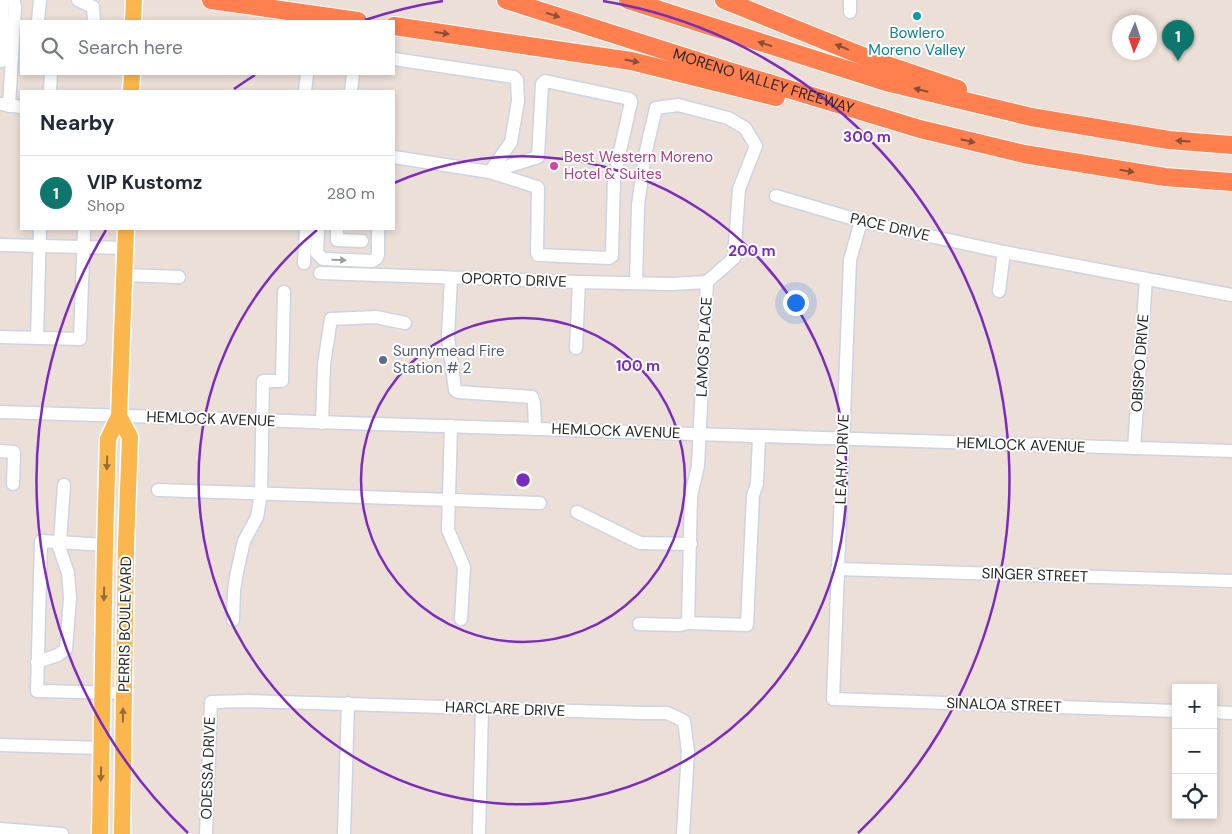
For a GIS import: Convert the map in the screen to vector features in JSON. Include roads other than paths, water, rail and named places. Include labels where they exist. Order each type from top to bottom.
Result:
[{"type":"highway","points":[[212,0],[351,20]]},
{"type":"highway","name":"MORENO VALLEY FREEWAY","points":[[506,0],[920,129],[1024,154],[1165,177],[1232,182]]},
{"type":"highway","points":[[628,0],[886,82],[1031,117],[1169,140],[1232,144]]},
{"type":"highway","points":[[724,0],[884,64],[967,92],[1088,126]]},
{"type":"highway","points":[[395,26],[631,61],[751,91],[920,129]]},
{"type":"main road","points":[[134,0],[134,20]]},
{"type":"main road","points":[[131,90],[132,75]]},
{"type":"main road","name":"PERRIS BOULEVARD","points":[[100,834],[108,439],[119,416],[126,230]]},
{"type":"main road","name":"PERRIS BOULEVARD","points":[[119,416],[130,437],[126,545],[122,834]]},
{"type":"street","points":[[3,0],[4,61],[10,105]]},
{"type":"street","points":[[4,61],[15,7],[14,0]]},
{"type":"street","points":[[38,20],[40,0]]},
{"type":"street","points":[[78,0],[93,7],[94,20]]},
{"type":"street","points":[[395,59],[514,76],[517,80],[518,101],[511,142],[490,172]]},
{"type":"street","points":[[50,90],[51,75]]},
{"type":"street","points":[[305,90],[307,75]]},
{"type":"street","points":[[351,90],[353,75]]},
{"type":"street","points":[[395,157],[490,172],[538,188],[538,255],[609,258],[612,256],[614,178],[631,102],[630,98],[545,81],[542,84],[538,157],[490,172]]},
{"type":"street","name":"LAMOS PLACE","points":[[636,283],[638,205],[645,154],[656,108],[678,105],[728,118],[745,128],[756,146],[740,190],[734,258],[707,282],[698,466],[691,496],[688,623]]},
{"type":"street","name":"PACE DRIVE","points":[[776,196],[861,221],[1004,252],[1232,294]]},
{"type":"street","name":"LEAHY DRIVE","points":[[833,699],[850,260],[861,221]]},
{"type":"street","points":[[37,338],[40,230]]},
{"type":"street","points":[[0,337],[80,339],[84,230]]},
{"type":"street","points":[[304,263],[306,230]]},
{"type":"street","points":[[318,230],[317,253],[323,259],[372,261],[377,258],[378,254],[378,230]]},
{"type":"street","points":[[337,230],[337,240],[362,241]]},
{"type":"street","points":[[0,245],[125,248]]},
{"type":"street","points":[[999,291],[1004,252]]},
{"type":"street","name":"OPORTO DRIVE","points":[[320,272],[579,282],[672,284],[707,282]]},
{"type":"street","points":[[124,275],[179,278]]},
{"type":"street","points":[[451,278],[448,337],[455,390],[458,392],[532,397],[534,403],[534,429]]},
{"type":"street","name":"OBISPO DRIVE","points":[[1134,448],[1146,279]]},
{"type":"street","points":[[576,348],[579,282]]},
{"type":"street","points":[[233,620],[236,572],[244,541],[257,517],[262,494],[263,381],[282,381],[284,292]]},
{"type":"street","points":[[322,423],[324,364],[331,318],[376,317],[405,324]]},
{"type":"street","name":"HEMLOCK AVENUE","points":[[0,412],[1232,451]]},
{"type":"street","points":[[451,426],[448,530],[464,568],[461,619]]},
{"type":"street","points":[[639,624],[680,625],[688,623],[747,626],[753,495],[757,484],[759,436]]},
{"type":"street","points":[[0,451],[14,452],[13,484]]},
{"type":"street","points":[[37,662],[58,656],[66,649],[70,598],[68,573],[58,541],[64,485]]},
{"type":"street","points":[[158,490],[540,503]]},
{"type":"street","points":[[577,512],[640,543],[690,544]]},
{"type":"street","points":[[105,545],[41,541],[37,691],[124,693]]},
{"type":"street","name":"SINGER STREET","points":[[837,569],[1232,581]]},
{"type":"street","name":"SINALOA STREET","points":[[833,699],[1172,711]]},
{"type":"street","name":"HARCLARE DRIVE","points":[[211,702],[348,703],[482,709],[666,713],[684,721],[688,751],[683,834]]},
{"type":"street","name":"ODESSA DRIVE","points":[[206,834],[211,702]]},
{"type":"street","points":[[344,834],[348,703]]},
{"type":"street","points":[[479,834],[482,709]]},
{"type":"street","points":[[1217,712],[1232,712]]},
{"type":"street","points":[[0,745],[101,748]]},
{"type":"street","points":[[1,831],[62,834]]},
{"type":"place","name":"Bowlero Moreno Valley","points":[[917,16]]},
{"type":"place","name":"VIP Kustomz","points":[[1178,61]]},
{"type":"place","name":"Best Western Moreno Hotel & Suites","points":[[554,166]]},
{"type":"place","name":"Sunnymead Fire Station # 2","points":[[383,360]]}]
